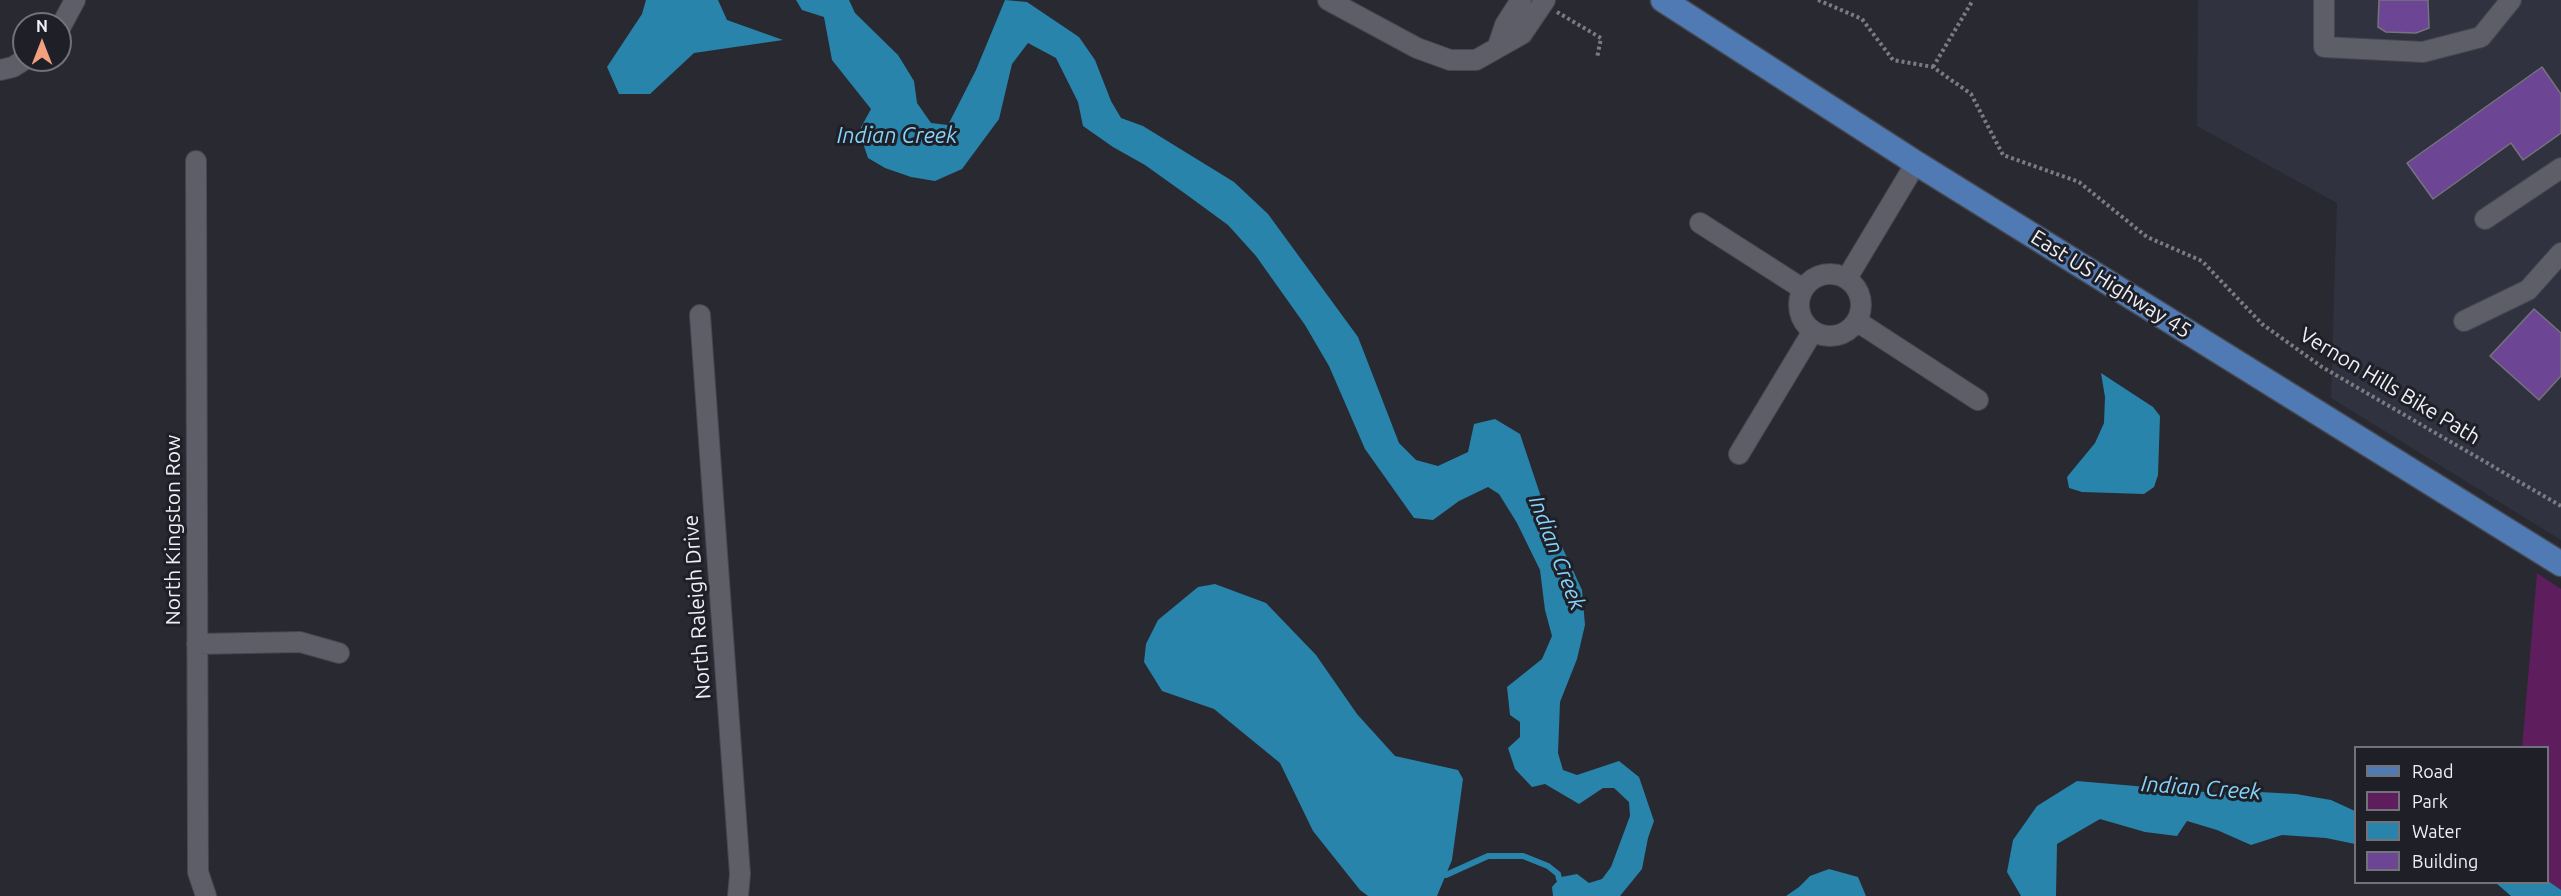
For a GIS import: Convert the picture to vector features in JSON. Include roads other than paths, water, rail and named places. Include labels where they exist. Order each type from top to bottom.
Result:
[{"type":"main road","name":"East US Highway 45","points":[[1663,0],[1916,163],[2561,564]]},
{"type":"street","points":[[1328,0],[1417,48],[1449,60],[1476,60],[1522,34],[1547,4]]},
{"type":"street","points":[[1498,46],[1505,25],[1521,0]]},
{"type":"street","points":[[2324,0],[2324,47],[2423,52],[2481,37],[2511,0]]},
{"type":"street","name":"North Kingston Row","points":[[195,161],[198,872],[206,896]]},
{"type":"street","points":[[1847,278],[1916,163]]},
{"type":"street","points":[[2485,219],[2561,168]]},
{"type":"street","points":[[1700,223],[1803,288]]},
{"type":"street","points":[[2464,321],[2528,290],[2561,253]]},
{"type":"street","points":[[1838,274],[1847,278],[1860,293],[1862,303],[1858,321],[1850,330],[1840,335],[1829,336],[1813,331],[1803,320],[1799,310],[1799,299],[1803,288],[1818,276],[1838,274]]},
{"type":"street","name":"North Raleigh Drive","points":[[699,315],[739,862],[738,896]]},
{"type":"street","points":[[1858,321],[1978,400]]},
{"type":"street","points":[[1739,454],[1813,331]]},
{"type":"street","points":[[197,644],[300,642],[339,653]]},
{"type":"water","points":[[646,0],[718,0],[727,20],[783,40],[694,53],[650,94],[619,94],[607,67],[642,14]]},
{"type":"water","name":"Indian Creek","points":[[796,0],[849,0],[855,13],[898,55],[914,81],[917,103],[931,123],[948,125],[976,70],[1005,0],[1027,2],[1079,37],[1095,60],[1111,101],[1121,118],[1143,126],[1234,182],[1268,214],[1358,337],[1399,443],[1416,460],[1438,466],[1468,452],[1474,424],[1495,419],[1520,434],[1546,512],[1582,590],[1585,625],[1577,659],[1560,702],[1558,753],[1563,770],[1577,775],[1619,761],[1639,777],[1654,821],[1642,869],[1620,896],[1553,896],[1552,887],[1561,877],[1577,874],[1589,883],[1602,879],[1611,867],[1630,816],[1629,802],[1614,788],[1603,788],[1579,804],[1545,784],[1532,787],[1515,769],[1508,748],[1520,737],[1520,722],[1510,715],[1507,687],[1542,659],[1552,636],[1545,610],[1540,570],[1517,523],[1499,494],[1488,487],[1459,501],[1433,520],[1414,518],[1365,449],[1329,366],[1305,325],[1256,256],[1228,225],[1145,165],[1113,147],[1083,126],[1078,102],[1056,58],[1028,43],[1012,64],[999,119],[962,169],[935,181],[911,177],[885,168],[868,158],[859,131],[871,109],[832,60],[824,17],[802,10]]},
{"type":"water","points":[[2101,373],[2153,407],[2160,416],[2158,475],[2154,487],[2144,494],[2082,492],[2069,488],[2067,477],[2095,443],[2104,423],[2105,397]]},
{"type":"water","points":[[1215,584],[1266,603],[1316,655],[1357,714],[1395,756],[1458,770],[1463,779],[1452,860],[1437,896],[1368,896],[1360,890],[1313,831],[1280,763],[1214,709],[1162,691],[1144,662],[1146,644],[1158,620],[1198,587]]},
{"type":"water","name":"Indian Creek","points":[[2077,781],[2205,792],[2242,791],[2296,794],[2331,800],[2354,811],[2354,844],[2326,838],[2282,835],[2251,845],[2217,830],[2187,821],[2177,836],[2145,832],[2100,819],[2057,844],[2056,896],[2021,896],[2007,872],[2013,840],[2037,806]]},
{"type":"water","points":[[1829,869],[1858,877],[1866,896],[1786,896],[1810,876]]},
{"type":"water","points":[[2549,882],[2561,890],[2561,896],[2511,896],[2497,884],[2549,884]]},
{"type":"waterway","points":[[1446,875],[1488,856],[1523,856],[1548,866],[1558,874],[1559,879]]}]
